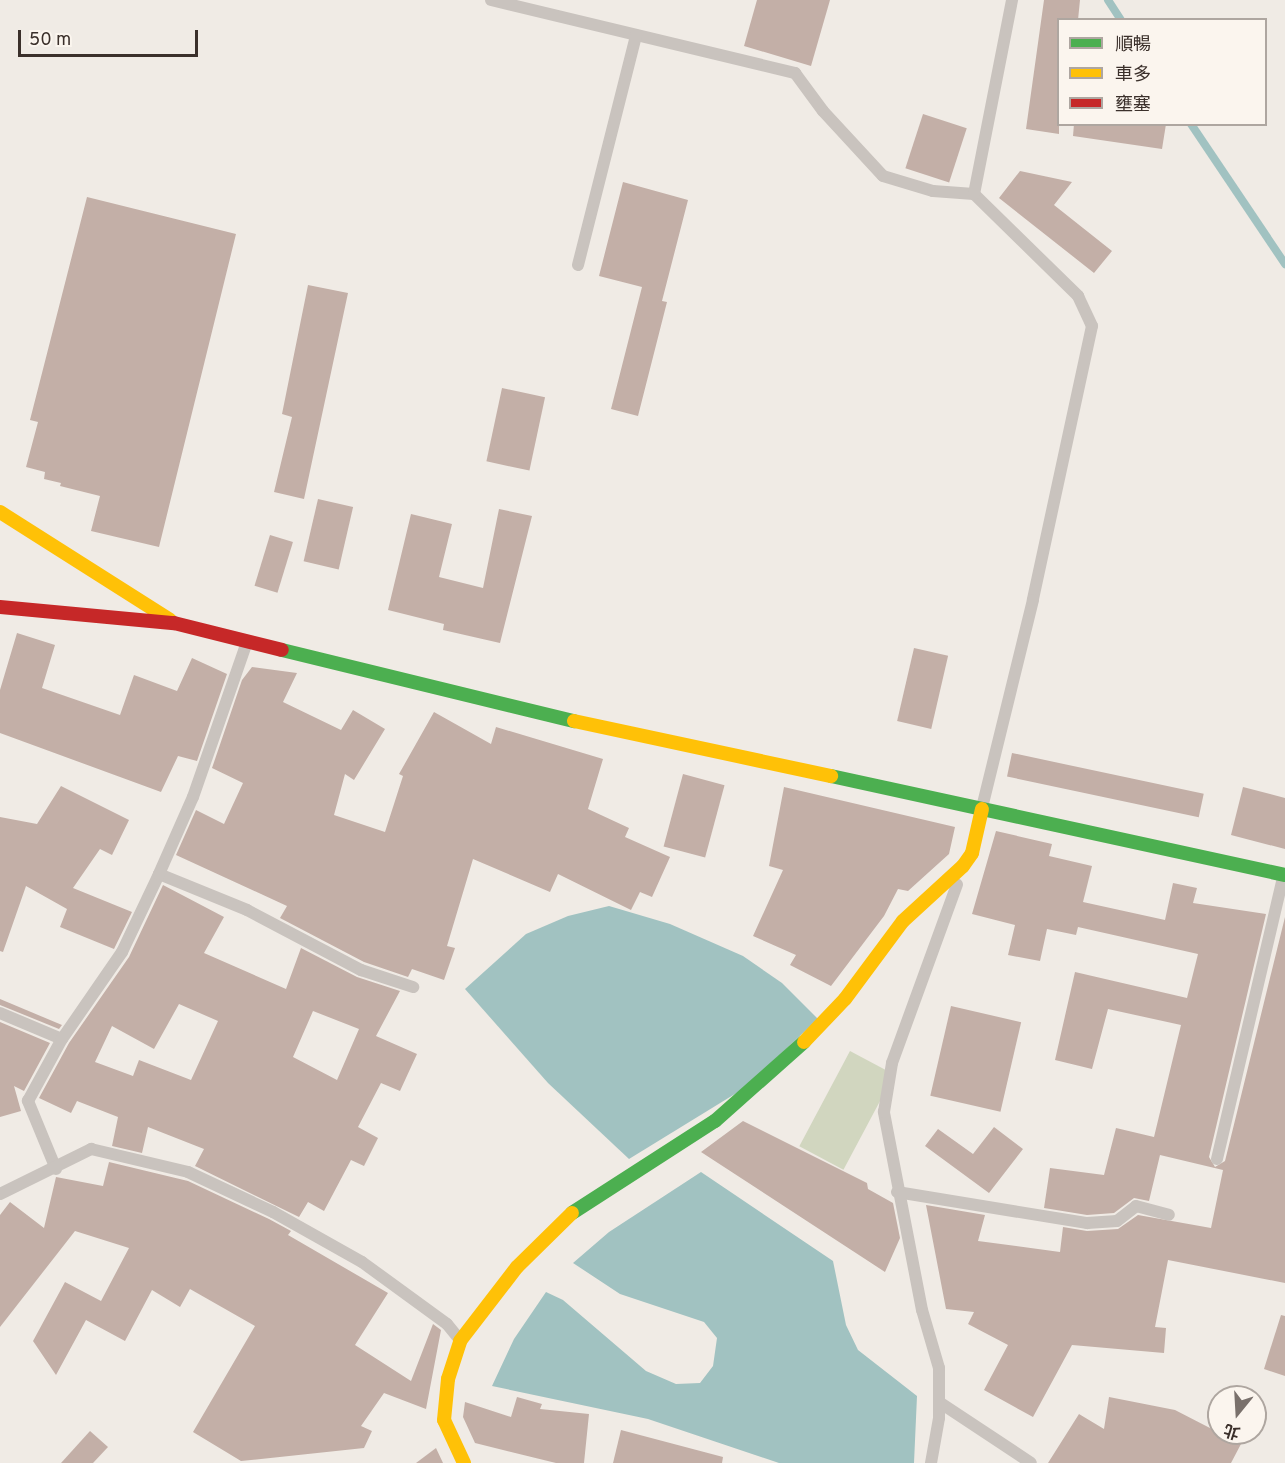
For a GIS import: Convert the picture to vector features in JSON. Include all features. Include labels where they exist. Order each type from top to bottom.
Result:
[{"type":"street","points":[[0,512],[174,623]]},
{"type":"street","points":[[0,607],[174,623],[494,703],[1284,874]]},
{"type":"street","points":[[464,1463],[444,1420],[448,1379],[460,1341],[517,1267],[578,1207],[715,1121],[799,1048],[845,999],[903,921],[963,866],[972,853],[982,809]]},
{"type":"lane","points":[[490,0],[795,73],[823,111],[883,176],[933,191],[974,194],[1078,296],[1092,326],[1033,600],[982,809]]},
{"type":"lane","points":[[974,194],[1012,0]]},
{"type":"lane","points":[[578,265],[636,35]]},
{"type":"lane","points":[[56,1169],[28,1101],[62,1039],[122,952],[193,797],[247,640]]},
{"type":"lane","points":[[931,1463],[939,1402],[939,1368],[897,1192],[884,1112],[892,1063],[963,866]]},
{"type":"lane","points":[[159,874],[247,910],[361,970],[413,987]]},
{"type":"lane","points":[[1217,1159],[1284,874]]},
{"type":"lane","points":[[0,1014],[62,1039]]},
{"type":"lane","points":[[0,1194],[56,1169],[91,1149],[188,1172],[273,1212],[362,1262],[447,1324],[460,1341]]},
{"type":"lane","points":[[897,1192],[1087,1223],[1117,1221],[1136,1206],[1169,1215]]},
{"type":"lane","points":[[939,1402],[1031,1463]]},
{"type":"green space","points":[[850,1051],[894,1074],[843,1170],[799,1146]]},
{"type":"water","points":[[609,906],[670,924],[743,956],[782,983],[818,1019],[743,1089],[629,1159],[548,1083],[465,989],[526,934],[568,916]]},
{"type":"water","points":[[701,1172],[833,1261],[846,1325],[858,1350],[917,1396],[914,1463],[779,1463],[648,1419],[492,1386],[514,1339],[546,1292],[563,1300],[646,1371],[676,1384],[700,1383],[713,1366],[717,1338],[704,1322],[620,1294],[573,1263],[609,1232]]},
{"type":"building","points":[[757,0],[830,0],[811,66],[744,46]]},
{"type":"building","points":[[1044,0],[1080,0],[1078,18],[1057,18],[1057,126],[1059,126],[1059,134],[1026,129]]},
{"type":"building","points":[[923,114],[967,128],[949,182],[905,168]]},
{"type":"building","points":[[1074,126],[1166,126],[1162,149],[1073,136]]},
{"type":"building","points":[[1020,171],[1072,182],[1054,205],[1112,251],[1094,273],[999,198]]},
{"type":"building","points":[[623,182],[688,200],[662,301],[667,302],[638,416],[611,409],[642,287],[599,276]]},
{"type":"building","points":[[87,197],[236,234],[159,547],[91,531],[100,496],[60,486],[61,483],[44,479],[45,472],[26,467],[38,422],[30,420]]},
{"type":"building","points":[[308,285],[348,293],[304,499],[274,492],[292,417],[282,414]]},
{"type":"building","points":[[502,388],[545,397],[529,471],[486,461]]},
{"type":"building","points":[[318,499],[353,507],[339,569],[304,561]]},
{"type":"building","points":[[499,509],[532,516],[500,643],[443,630],[444,624],[388,610],[411,514],[452,524],[439,577],[483,588]]},
{"type":"building","points":[[270,535],[293,542],[277,593],[255,586]]},
{"type":"building","points":[[17,633],[55,645],[42,688],[120,715],[134,675],[177,691],[192,658],[227,674],[197,761],[178,756],[161,792],[0,733],[0,690]]},
{"type":"building","points":[[914,648],[948,656],[931,729],[897,721]]},
{"type":"building","points":[[252,667],[297,673],[283,702],[341,730],[353,710],[385,729],[354,780],[345,774],[334,815],[385,832],[403,776],[399,774],[434,712],[491,744],[496,727],[603,759],[588,809],[629,828],[625,837],[670,857],[652,897],[640,892],[631,910],[558,874],[550,892],[473,859],[447,946],[455,948],[444,980],[412,969],[408,977],[364,962],[280,918],[287,906],[176,855],[196,810],[224,824],[243,783],[212,768],[242,680]]},
{"type":"building","points":[[1012,753],[1204,794],[1199,817],[1007,776]]},
{"type":"building","points":[[683,774],[725,785],[705,858],[664,846]]},
{"type":"building","points":[[61,786],[129,820],[112,855],[100,849],[73,888],[132,912],[114,949],[60,927],[67,909],[26,886],[3,952],[0,951],[0,817],[37,824]]},
{"type":"building","points":[[784,787],[955,827],[949,854],[908,891],[898,889],[884,916],[831,986],[790,965],[796,955],[753,936],[783,870],[769,866]]},
{"type":"building","points":[[1243,787],[1285,798],[1285,849],[1231,835]]},
{"type":"building","points":[[996,831],[1052,844],[1049,856],[1092,866],[1083,902],[1165,920],[1173,883],[1197,888],[1193,903],[1266,914],[1209,1157],[1215,1167],[1225,1161],[1285,917],[1285,1283],[1168,1260],[1155,1327],[1166,1328],[1164,1353],[1072,1345],[1033,1417],[984,1390],[1008,1345],[968,1324],[974,1312],[946,1309],[926,1205],[985,1215],[978,1241],[1060,1252],[1063,1227],[1087,1231],[1118,1229],[1138,1215],[1211,1228],[1223,1170],[1160,1155],[1149,1201],[1134,1198],[1114,1213],[1087,1215],[1044,1208],[1050,1168],[1104,1175],[1116,1128],[1154,1137],[1181,1025],[1108,1009],[1092,1069],[1055,1060],[1075,972],[1187,998],[1198,954],[1078,927],[1076,935],[1047,929],[1040,961],[1008,955],[1015,925],[972,914]]},
{"type":"building","points":[[163,885],[224,917],[204,953],[286,989],[301,948],[357,977],[400,991],[376,1036],[417,1054],[400,1091],[381,1083],[358,1127],[378,1138],[364,1166],[351,1160],[324,1211],[308,1202],[299,1217],[195,1166],[204,1149],[148,1127],[142,1153],[112,1146],[118,1117],[77,1101],[71,1113],[39,1098],[69,1043],[129,957]],"holes":[[[179,1004],[218,1021],[191,1080],[139,1060],[133,1076],[95,1062],[112,1026],[154,1049]],[[313,1011],[359,1029],[337,1080],[293,1057]]]},
{"type":"building","points":[[0,999],[62,1025],[59,1029],[0,1005]]},
{"type":"building","points":[[951,1006],[1021,1022],[1000,1112],[930,1096]]},
{"type":"building","points":[[0,1022],[50,1043],[24,1091],[14,1086],[21,1111],[0,1117]]},
{"type":"building","points":[[743,1121],[867,1183],[868,1189],[893,1203],[900,1238],[885,1272],[701,1152]]},
{"type":"building","points":[[994,1127],[1023,1149],[989,1193],[925,1146],[938,1129],[973,1154]]},
{"type":"building","points":[[109,1162],[188,1181],[269,1219],[291,1231],[288,1235],[388,1293],[355,1345],[411,1381],[433,1324],[441,1330],[426,1409],[384,1393],[361,1426],[372,1431],[364,1448],[241,1461],[193,1432],[255,1326],[190,1289],[180,1307],[152,1290],[125,1341],[86,1320],[56,1375],[33,1341],[65,1282],[101,1301],[129,1248],[75,1231],[0,1327],[0,1215],[10,1202],[44,1228],[56,1177],[103,1186]]},
{"type":"building","points":[[1281,1315],[1285,1316],[1285,1376],[1264,1369]]},
{"type":"building","points":[[517,1397],[542,1404],[540,1409],[589,1414],[584,1463],[556,1463],[475,1443],[463,1417],[465,1402],[511,1417]]},
{"type":"building","points":[[1109,1397],[1175,1410],[1207,1426],[1207,1445],[1240,1445],[1231,1463],[1048,1463],[1079,1414],[1104,1429]]},
{"type":"building","points":[[621,1430],[723,1457],[722,1463],[613,1463]]},
{"type":"building","points":[[90,1431],[108,1447],[93,1463],[61,1463]]},
{"type":"building","points":[[436,1448],[443,1463],[416,1463]]},
{"type":"waterway","points":[[1108,0],[1120,18]]},
{"type":"waterway","points":[[1192,126],[1285,264]]},
{"type":"traffic: fast","points":[[282,650],[574,721]]},
{"type":"traffic: fast","points":[[831,776],[1285,875]]},
{"type":"traffic: fast","points":[[572,1213],[715,1121],[804,1042]]},
{"type":"traffic: slow","points":[[0,512],[170,620]]},
{"type":"traffic: slow","points":[[574,721],[831,776]]},
{"type":"traffic: slow","points":[[804,1042],[845,999],[903,921],[963,866],[972,853],[982,809]]},
{"type":"traffic: slow","points":[[464,1463],[444,1420],[448,1379],[460,1341],[517,1267],[572,1213]]},
{"type":"traffic: jam","points":[[0,607],[174,623],[282,650]]}]
